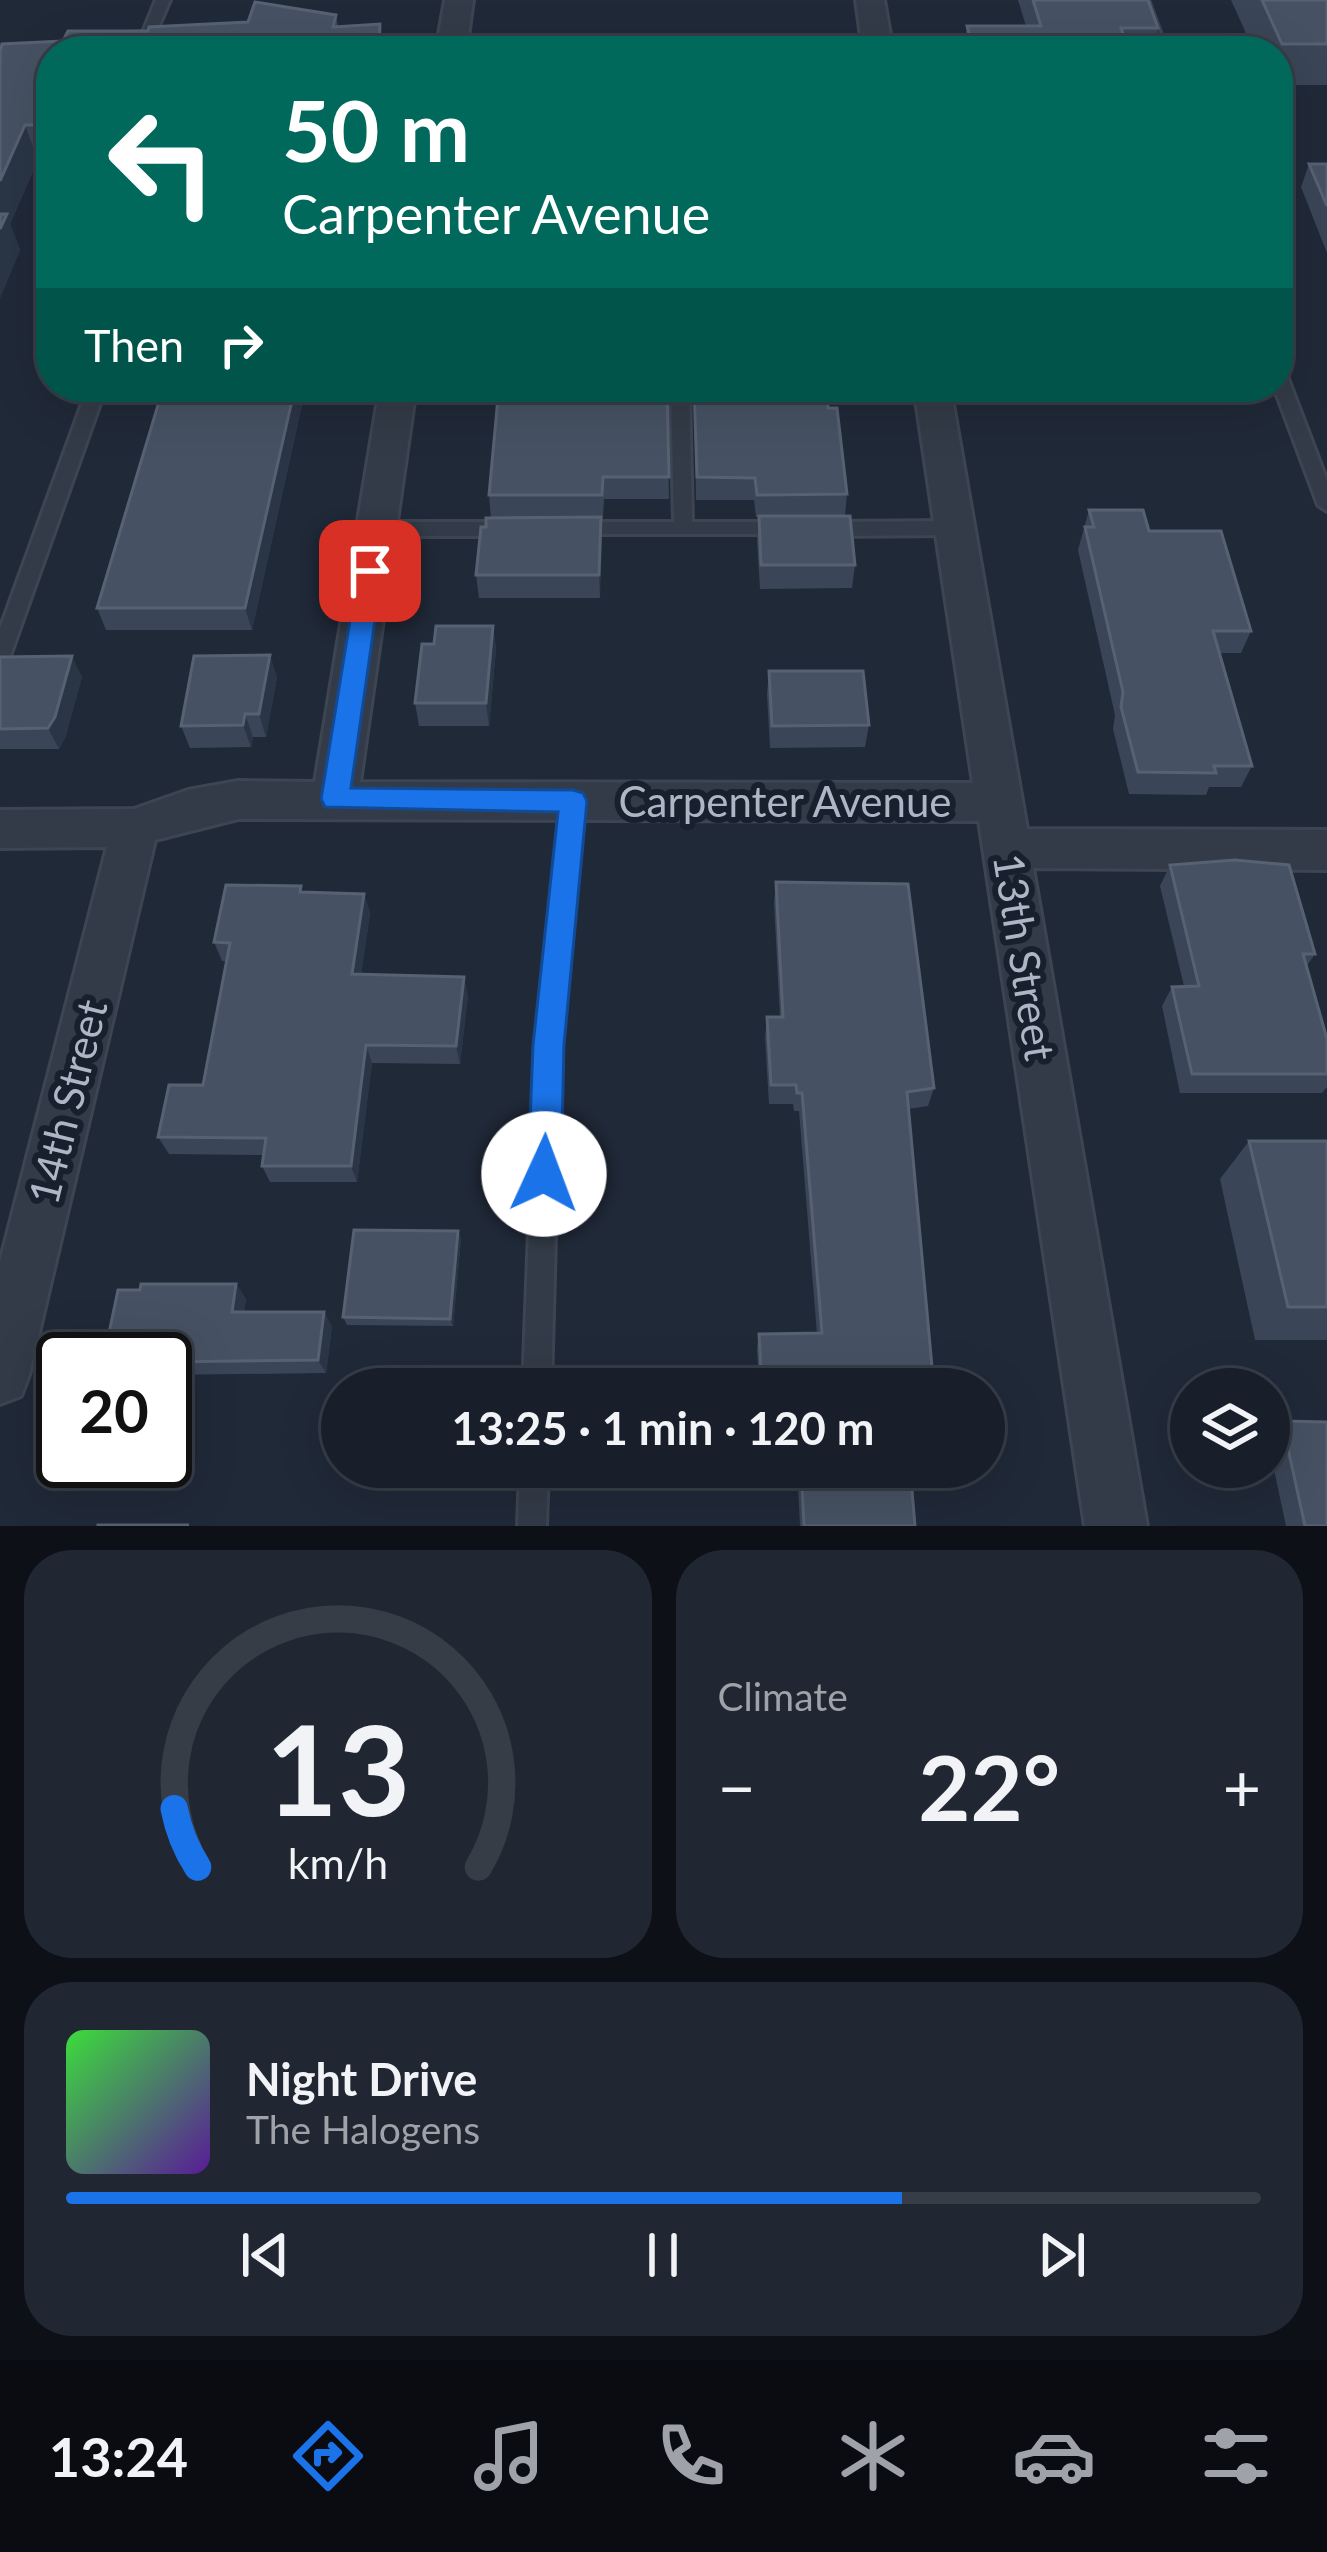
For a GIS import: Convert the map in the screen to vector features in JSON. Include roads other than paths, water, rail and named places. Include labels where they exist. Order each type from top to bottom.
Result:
[{"type":"street","points":[[453,36],[459,0]]},
{"type":"street","points":[[870,0],[876,36]]},
{"type":"street","points":[[335,799],[396,402]]},
{"type":"street","name":"13th Street","points":[[934,402],[1116,1526]]},
{"type":"street","name":"Carpenter Avenue","points":[[0,829],[135,828],[188,809],[238,800],[573,801],[1003,825],[1327,850]]},
{"type":"street","name":"14th Street","points":[[2,1355],[135,828]]},
{"type":"lane","points":[[111,36],[148,36],[163,0]]},
{"type":"lane","points":[[1141,0],[1154,36]]},
{"type":"lane","points":[[0,656],[92,402]]},
{"type":"lane","points":[[680,402],[683,529]]},
{"type":"lane","points":[[1288,402],[1327,505]]},
{"type":"lane","points":[[549,529],[955,528]]},
{"type":"lane","points":[[376,529],[526,529]]},
{"type":"lane","points":[[539,1368],[548,1045],[573,801]]},
{"type":"lane","points":[[532,1526],[534,1488]]}]
